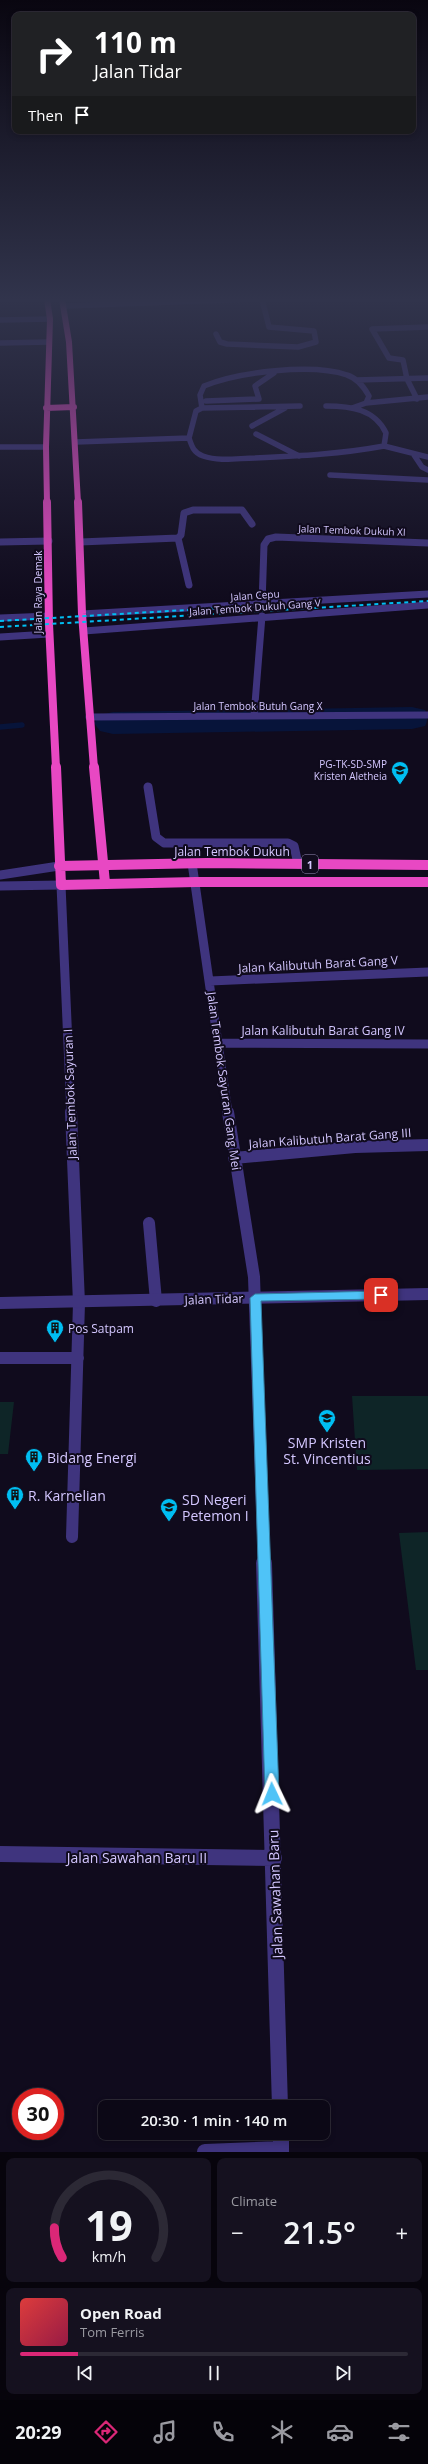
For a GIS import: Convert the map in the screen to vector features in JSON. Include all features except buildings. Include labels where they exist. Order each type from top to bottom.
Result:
[{"type":"highway","name":"Jalan Raya Demak","points":[[46,399],[49,634],[61,885]]},
{"type":"highway","points":[[73,399],[82,614],[89,717],[105,883]]},
{"type":"highway","points":[[46,408],[74,407]]},
{"type":"highway","name":"Jalan Tembok Dukuh","points":[[60,866],[192,863],[428,865]]},
{"type":"highway","name":"1","points":[[61,885],[196,882],[428,882]]},
{"type":"street","points":[[202,408],[201,401],[247,399]]},
{"type":"street","points":[[352,408],[366,403],[412,399]]},
{"type":"street","points":[[252,426],[290,406]]},
{"type":"street","points":[[300,406],[202,408],[196,411],[189,438],[194,451],[203,456],[218,459],[299,456],[356,451],[384,446],[414,455],[428,457]]},
{"type":"street","points":[[326,406],[352,408],[378,421],[387,433],[388,441],[384,446]]},
{"type":"street","points":[[256,434],[299,456]]},
{"type":"street","points":[[76,442],[189,438]]},
{"type":"street","points":[[0,447],[46,447]]},
{"type":"street","points":[[414,455],[422,467],[428,470]]},
{"type":"street","points":[[330,475],[428,480]]},
{"type":"street","points":[[189,585],[178,538],[181,535],[184,513],[188,511],[242,510],[252,524]]},
{"type":"street","name":"Jalan Tembok Dukuh XI","points":[[262,604],[264,545],[266,540],[276,537],[428,544]]},
{"type":"street","points":[[80,542],[178,538]]},
{"type":"street","points":[[0,542],[49,541]]},
{"type":"street","name":"Jalan Cepu","points":[[82,614],[428,594]]},
{"type":"street","name":"Jalan Tembok Dukuh Gang V","points":[[84,631],[262,616],[428,605]]},
{"type":"street","points":[[0,618],[49,616]]},
{"type":"street","points":[[254,716],[262,616]]},
{"type":"street","points":[[0,637],[49,634]]},
{"type":"street","name":"Jalan Tembok Butuh Gang X","points":[[89,717],[428,715]]},
{"type":"street","points":[[148,787],[156,837],[164,843],[288,843],[294,846],[298,864]]},
{"type":"street","name":"Jalan Tembok Sayuran Gang Mei","points":[[192,863],[196,882],[234,1158],[254,1277],[255,1298]]},
{"type":"street","points":[[0,875],[60,866]]},
{"type":"street","points":[[0,886],[61,885]]},
{"type":"street","name":"Jalan Tembok Sayuran I","points":[[61,885],[79,1303],[72,1537]]},
{"type":"street","name":"Jalan Kalibutuh Barat Gang V","points":[[210,981],[428,972]]},
{"type":"street","name":"Jalan Kalibutuh Barat Gang IV","points":[[218,1043],[428,1044]]},
{"type":"street","name":"Jalan Kalibutuh Barat Gang III","points":[[234,1158],[355,1147],[428,1145]]},
{"type":"street","points":[[149,1223],[156,1301]]},
{"type":"street","name":"Jalan Tidar","points":[[0,1303],[79,1303],[428,1294]]},
{"type":"street","name":"Jalan Sawahan Baru","points":[[255,1298],[274,1858],[280,2100]]},
{"type":"street","points":[[0,1358],[78,1358]]},
{"type":"street","name":"Jalan Sawahan Baru II","points":[[0,1854],[31,1856],[274,1858]]},
{"type":"street","points":[[205,2152],[281,2145]]},
{"type":"green space","points":[[352,1396],[428,1396],[428,1469],[357,1470]]},
{"type":"green space","points":[[0,1402],[14,1402],[8,1454],[0,1454]]},
{"type":"green space","points":[[428,1532],[428,1670],[416,1670],[399,1533]]},
{"type":"waterway","points":[[113,723],[412,718]]},
{"type":"waterway","points":[[0,727],[22,725]]},
{"type":"railway","points":[[0,627],[428,601]]},
{"type":"railway","points":[[0,621],[254,606]]},
{"type":"place","name":"PG-TK-SD-SMP Kristen Aletheia","points":[[400,785]]},
{"type":"place","name":"Pos Satpam","points":[[55,1343]]},
{"type":"place","name":"SMP Kristen St. Vincentius","points":[[327,1433]]},
{"type":"place","name":"Bidang Energi","points":[[34,1472]]},
{"type":"place","name":"R. Karnelian","points":[[15,1510]]},
{"type":"place","name":"SD Negeri Petemon I","points":[[169,1522]]},
{"type":"route","points":[[272,1794],[255,1298],[381,1295]]}]
